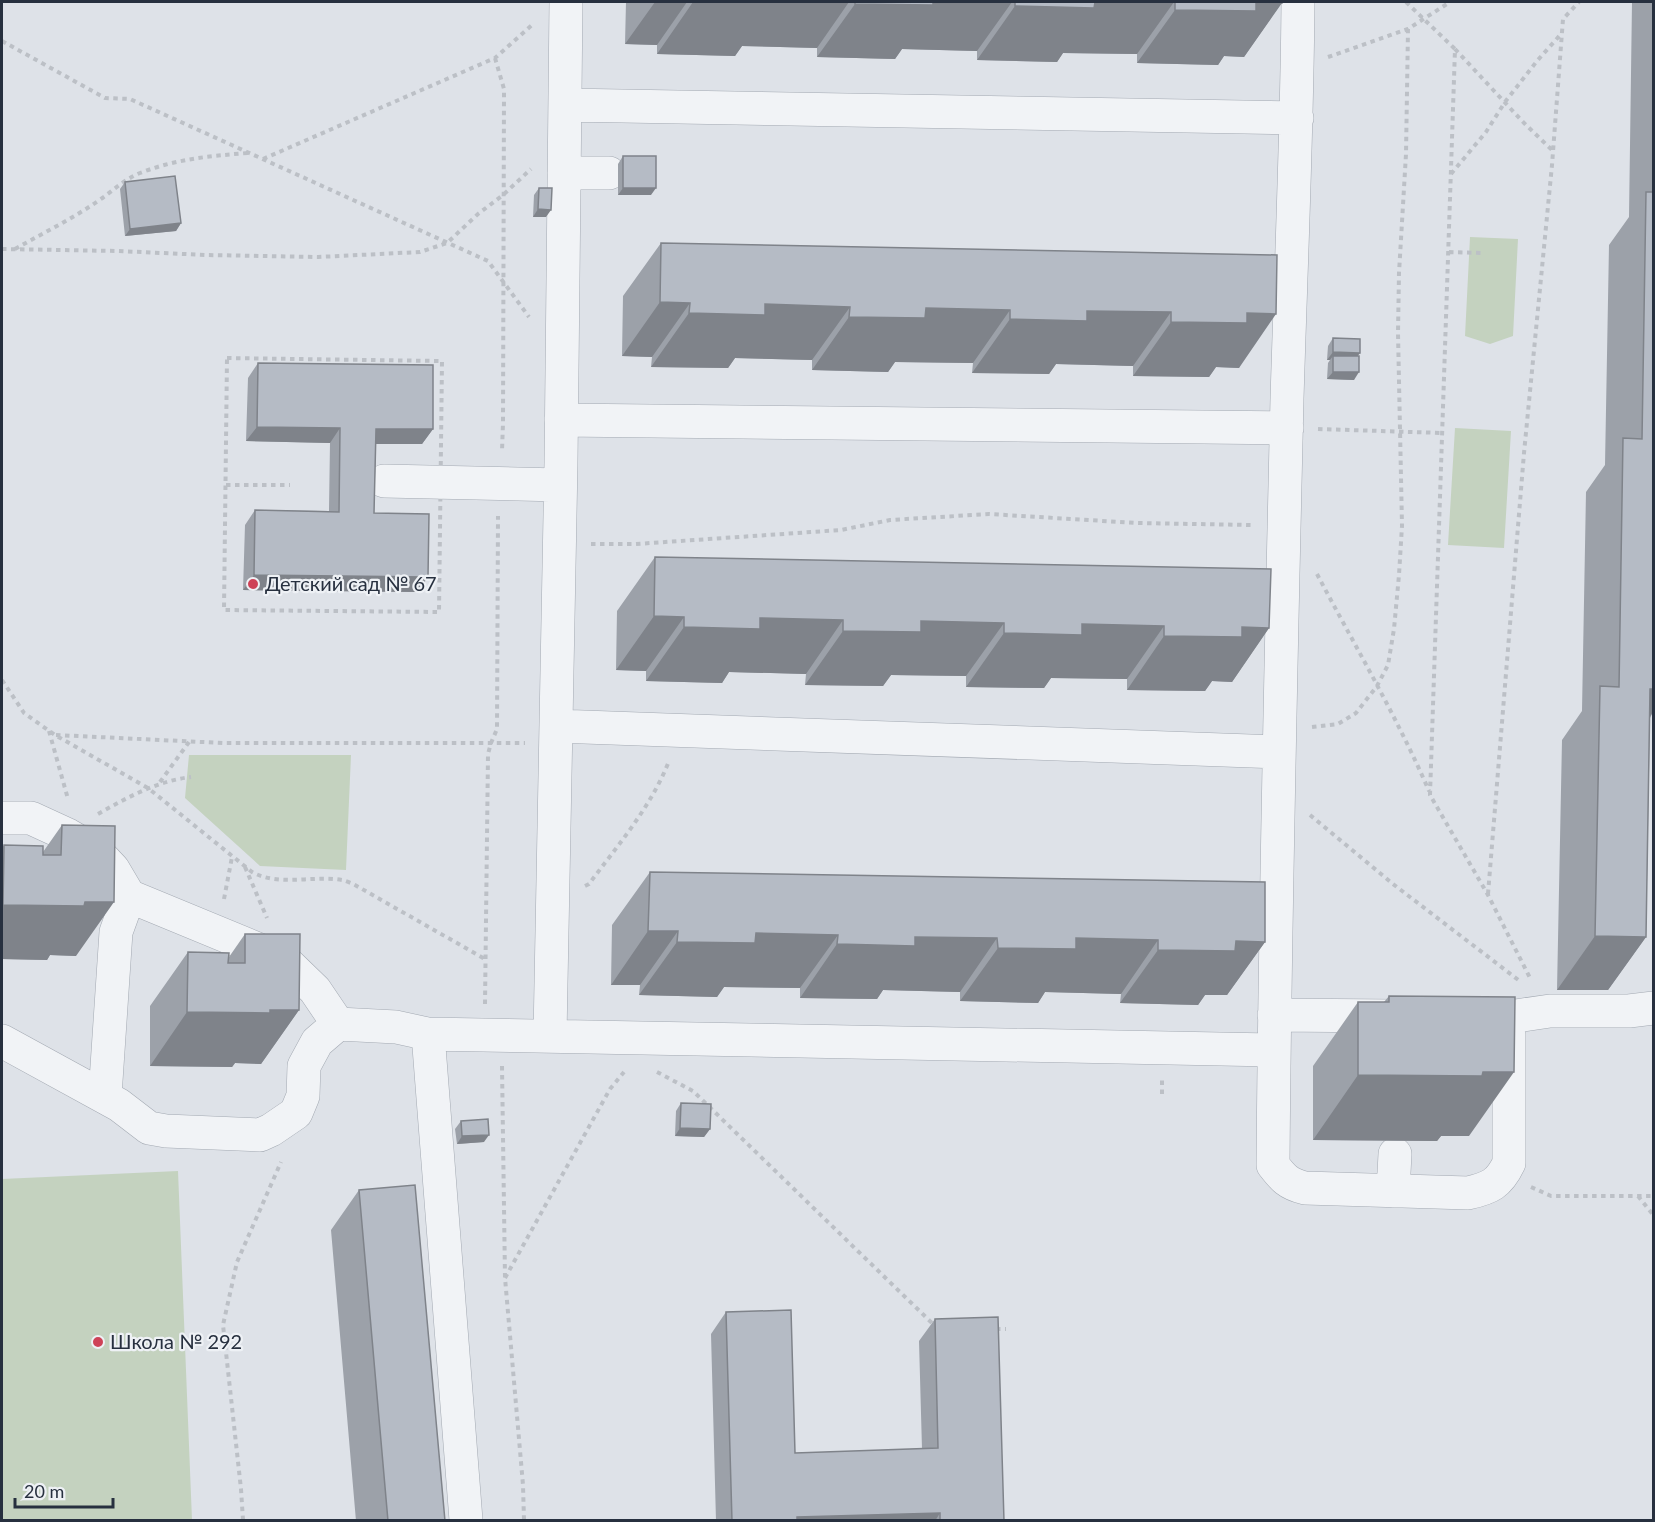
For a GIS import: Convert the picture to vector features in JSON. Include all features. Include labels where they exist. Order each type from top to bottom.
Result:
[{"type":"lane","points":[[550,1036],[566,2]]},
{"type":"lane","points":[[1298,2],[1275,959],[1273,1165],[1283,1178],[1294,1185],[1305,1188],[1468,1193],[1487,1188],[1502,1176],[1509,1163],[1509,1017]]},
{"type":"lane","points":[[565,105],[1297,118]]},
{"type":"lane","points":[[564,158],[609,173]]},
{"type":"lane","points":[[561,420],[1287,428]]},
{"type":"lane","points":[[384,481],[560,485]]},
{"type":"lane","points":[[556,735],[1280,742]]},
{"type":"lane","points":[[2,818],[31,818],[73,832],[113,869],[129,896],[284,960],[315,990],[338,1024]]},
{"type":"lane","points":[[105,1096],[116,932],[129,896]]},
{"type":"lane","points":[[1275,959],[1315,1015]]},
{"type":"lane","points":[[1452,1017],[1509,1017],[1543,1002],[1629,1011],[1653,1008]]},
{"type":"lane","points":[[1274,1015],[1418,1016]]},
{"type":"lane","points":[[2,1041],[105,1096],[149,1128],[166,1131],[260,1135],[297,1113],[303,1095],[304,1066],[317,1042],[338,1024],[396,1027],[428,1034],[1274,1050]]},
{"type":"lane","points":[[428,1034],[466,1521]]},
{"type":"lane","points":[[1393,1191],[1395,1154]]},
{"type":"path","points":[[1406,2],[1455,49],[1553,151]]},
{"type":"path","points":[[1298,67],[1408,29],[1450,2]]},
{"type":"path","points":[[1488,895],[1524,453],[1553,151],[1563,19],[1579,2]]},
{"type":"path","points":[[262,159],[495,58],[534,23]]},
{"type":"path","points":[[1280,742],[1338,724],[1356,713],[1377,686],[1388,665],[1394,628],[1402,526],[1399,432],[1399,273],[1407,154],[1408,29]]},
{"type":"path","points":[[1451,174],[1486,132],[1505,102],[1537,61],[1562,33]]},
{"type":"path","points":[[2,42],[105,98],[130,99],[488,261],[529,317]]},
{"type":"path","points":[[1430,795],[1455,49]]},
{"type":"path","points":[[495,58],[504,88],[503,423],[499,484],[497,729],[490,743],[488,754],[486,960],[494,1035],[505,1278],[523,1485],[524,1521]]},
{"type":"path","points":[[14,249],[99,201],[116,187],[139,174],[205,156],[248,153]]},
{"type":"path","points":[[2,249],[318,257],[420,252],[447,243],[530,170],[564,158]]},
{"type":"path","points":[[1449,252],[1480,253]]},
{"type":"path","points":[[227,358],[442,361],[439,612],[224,610],[226,484],[227,358]]},
{"type":"path","points":[[1287,428],[1443,433]]},
{"type":"path","points":[[226,484],[290,485]]},
{"type":"path","points":[[581,544],[636,544],[722,539],[842,530],[890,520],[989,514],[1137,524],[1253,525]]},
{"type":"path","points":[[1313,568],[1377,686],[1417,764],[1430,795],[1488,895],[1543,1002]]},
{"type":"path","points":[[2,680],[24,713],[55,735],[148,788],[259,876],[342,880],[355,885],[486,960]]},
{"type":"path","points":[[49,730],[73,832],[89,819],[148,788],[177,778],[191,777]]},
{"type":"path","points":[[55,735],[189,741],[352,744],[490,743],[556,735]]},
{"type":"path","points":[[160,783],[189,741]]},
{"type":"path","points":[[580,890],[589,884],[645,808],[658,786],[671,754]]},
{"type":"path","points":[[1279,790],[1543,1002]]},
{"type":"path","points":[[218,933],[233,856]]},
{"type":"path","points":[[245,866],[284,960]]},
{"type":"path","points":[[505,1278],[610,1089],[628,1067]]},
{"type":"path","points":[[654,1070],[693,1091],[940,1331]]},
{"type":"path","points":[[243,1521],[223,1325],[237,1262],[281,1160]]},
{"type":"path","points":[[1502,1176],[1551,1196],[1653,1196]]},
{"type":"path","points":[[1638,1195],[1653,1216]]},
{"type":"path","points":[[995,1329],[1006,1329]]},
{"type":"green space","points":[[1470,237],[1518,239],[1513,336],[1490,344],[1465,336]]},
{"type":"green space","points":[[1455,428],[1511,431],[1504,548],[1448,545]]},
{"type":"green space","points":[[189,755],[351,755],[346,870],[260,866],[185,798]]},
{"type":"green space","name":"Школа № 292","points":[[178,1171],[192,1520],[2,1520],[2,1179]]},
{"type":"building","points":[[855,2],[933,2],[933,5],[855,4]]},
{"type":"building","points":[[1015,2],[1095,2],[1094,8],[1015,6]]},
{"type":"building","points":[[1175,2],[1256,2],[1256,11],[1175,10]]},
{"type":"building","points":[[623,156],[656,156],[656,188],[623,188]]},
{"type":"building","points":[[175,176],[181,223],[130,229],[125,182]]},
{"type":"building","points":[[539,188],[552,188],[551,210],[538,209]]},
{"type":"building","points":[[1646,192],[1653,192],[1653,689],[1650,689],[1646,937],[1595,936],[1600,686],[1619,687],[1623,438],[1642,439]]},
{"type":"building","points":[[661,243],[1277,255],[1276,314],[1247,313],[1247,323],[1171,322],[1171,312],[1087,311],[1087,321],[1010,319],[1010,310],[926,308],[925,318],[849,317],[850,307],[765,304],[765,315],[689,313],[690,303],[660,302]]},
{"type":"building","points":[[1333,338],[1360,339],[1360,353],[1333,352]]},
{"type":"building","points":[[1333,356],[1359,356],[1359,372],[1333,372]]},
{"type":"building","points":[[258,363],[433,365],[433,429],[376,429],[374,513],[429,514],[428,577],[254,575],[255,510],[339,512],[340,428],[257,427]]},
{"type":"building","points":[[655,557],[1271,569],[1269,628],[1242,627],[1242,637],[1164,636],[1164,626],[1082,624],[1082,635],[1004,633],[1004,623],[921,621],[921,632],[843,631],[843,620],[760,618],[760,629],[684,627],[684,617],[654,616]]},
{"type":"building","points":[[62,825],[115,826],[114,902],[85,902],[84,906],[3,905],[4,845],[43,846],[43,855],[61,855]]},
{"type":"building","points":[[650,872],[1265,882],[1265,942],[1236,941],[1235,951],[1158,950],[1158,940],[1076,938],[1076,949],[998,948],[997,938],[915,937],[915,946],[837,944],[838,935],[756,933],[755,943],[677,942],[678,931],[648,931]]},
{"type":"building","points":[[245,934],[300,934],[299,1010],[270,1010],[270,1013],[187,1012],[188,952],[229,953],[228,963],[245,963]]},
{"type":"building","points":[[1389,996],[1515,997],[1514,1072],[1483,1072],[1482,1076],[1358,1075],[1358,1002],[1389,1002]]},
{"type":"building","points":[[681,1103],[711,1104],[710,1129],[680,1128]]},
{"type":"building","points":[[488,1119],[489,1135],[462,1136],[461,1121]]},
{"type":"building","points":[[415,1185],[445,1521],[388,1521],[359,1190]]},
{"type":"building","points":[[791,1310],[795,1453],[938,1448],[935,1319],[998,1317],[1004,1521],[940,1521],[940,1513],[797,1517],[797,1521],[732,1521],[726,1312]]},
{"type":"place","name":"Детский сад № 67","points":[[253,584]]},
{"type":"place","name":"Школа № 292","points":[[98,1342]]}]
